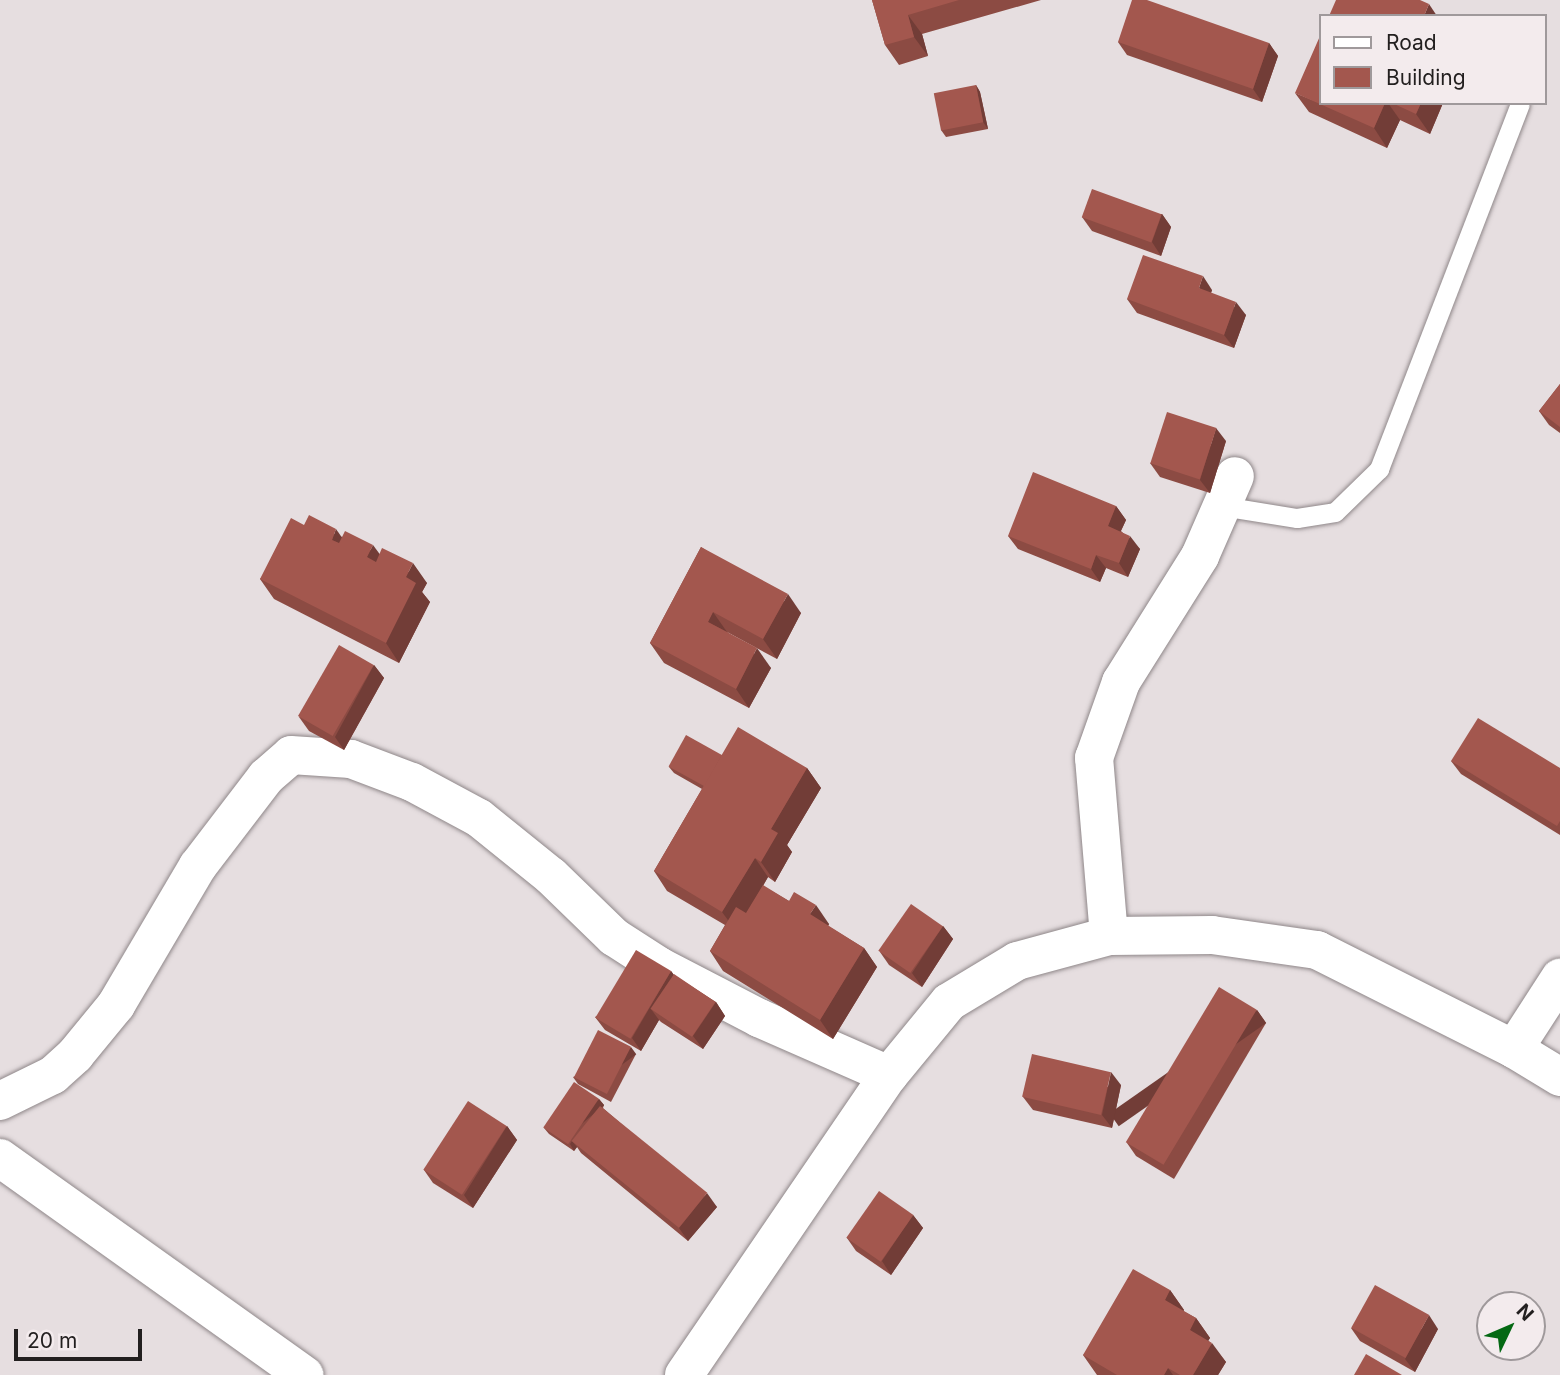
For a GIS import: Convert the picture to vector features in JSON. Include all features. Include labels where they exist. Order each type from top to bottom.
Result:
[{"type":"street","points":[[1109,936],[1094,758],[1121,682],[1200,556],[1229,491]]},
{"type":"street","points":[[0,1101],[53,1075],[75,1055],[117,1005],[198,866],[266,777],[291,755],[351,759],[423,788],[479,818],[551,876],[614,937],[659,966],[759,1018],[889,1074]]},
{"type":"street","points":[[684,1375],[889,1074],[949,1002],[1017,961],[1109,936],[1212,935],[1317,950],[1514,1049],[1560,1077]]},
{"type":"street","points":[[1514,1049],[1560,978]]},
{"type":"street","points":[[0,1158],[304,1375]]},
{"type":"lane","points":[[1229,491],[1297,517],[1335,512],[1379,469],[1520,105]]},
{"type":"building","points":[[872,0],[959,0],[908,15],[914,37],[885,45]]},
{"type":"building","points":[[1132,0],[1147,0],[1269,43],[1253,89],[1118,42]]},
{"type":"building","points":[[1336,0],[1420,0],[1429,4],[1425,14],[1330,14]]},
{"type":"building","points":[[1318,41],[1318,103],[1295,93]]},
{"type":"building","points":[[976,85],[983,122],[941,131],[934,93]]},
{"type":"building","points":[[1322,105],[1384,105],[1374,128]]},
{"type":"building","points":[[1396,105],[1420,105],[1416,114]]},
{"type":"building","points":[[1092,189],[1162,214],[1151,243],[1082,217]]},
{"type":"building","points":[[1143,255],[1203,276],[1199,288],[1236,302],[1224,335],[1127,299]]},
{"type":"building","points":[[1560,384],[1560,427],[1539,411]]},
{"type":"building","points":[[1167,412],[1216,428],[1200,479],[1150,463]]},
{"type":"building","points":[[1033,472],[1116,506],[1108,526],[1130,536],[1119,563],[1096,555],[1091,569],[1008,536]]},
{"type":"building","points":[[309,515],[336,529],[332,540],[339,543],[345,531],[373,545],[367,557],[376,562],[382,548],[413,563],[406,577],[416,583],[386,643],[260,579],[291,518],[304,525]]},
{"type":"building","points":[[701,547],[788,594],[763,639],[713,612],[708,622],[757,648],[736,689],[650,643]]},
{"type":"building","points":[[339,645],[374,665],[333,736],[298,716]]},
{"type":"building","points":[[1478,718],[1560,768],[1560,821],[1557,826],[1451,761]]},
{"type":"building","points":[[738,727],[807,768],[771,829],[778,833],[761,862],[755,858],[722,912],[654,871]]},
{"type":"building","points":[[686,735],[722,755],[704,786],[669,766]]},
{"type":"building","points":[[763,885],[789,901],[794,892],[816,905],[810,914],[864,948],[820,1020],[710,951],[736,907],[746,913]]},
{"type":"building","points":[[911,904],[943,926],[910,973],[878,951]]},
{"type":"building","points":[[636,950],[671,971],[630,1039],[595,1018]]},
{"type":"building","points":[[674,974],[715,1002],[692,1037],[651,1009]]},
{"type":"building","points":[[1219,987],[1257,1010],[1163,1165],[1126,1142]]},
{"type":"building","points":[[598,1030],[631,1047],[607,1094],[574,1077]]},
{"type":"building","points":[[1032,1054],[1111,1072],[1101,1115],[1022,1097]]},
{"type":"building","points":[[574,1082],[599,1099],[568,1144],[543,1128]]},
{"type":"building","points":[[468,1101],[507,1126],[462,1195],[423,1170]]},
{"type":"building","points":[[600,1106],[707,1193],[679,1228],[572,1141]]},
{"type":"building","points":[[879,1191],[913,1215],[881,1262],[846,1238]]},
{"type":"building","points":[[1133,1269],[1170,1290],[1165,1300],[1196,1318],[1190,1330],[1212,1343],[1193,1375],[1180,1375],[1168,1368],[1164,1375],[1117,1375],[1083,1355]]},
{"type":"building","points":[[1375,1285],[1429,1315],[1405,1358],[1351,1328]]},
{"type":"building","points":[[1366,1354],[1402,1375],[1354,1375]]}]
